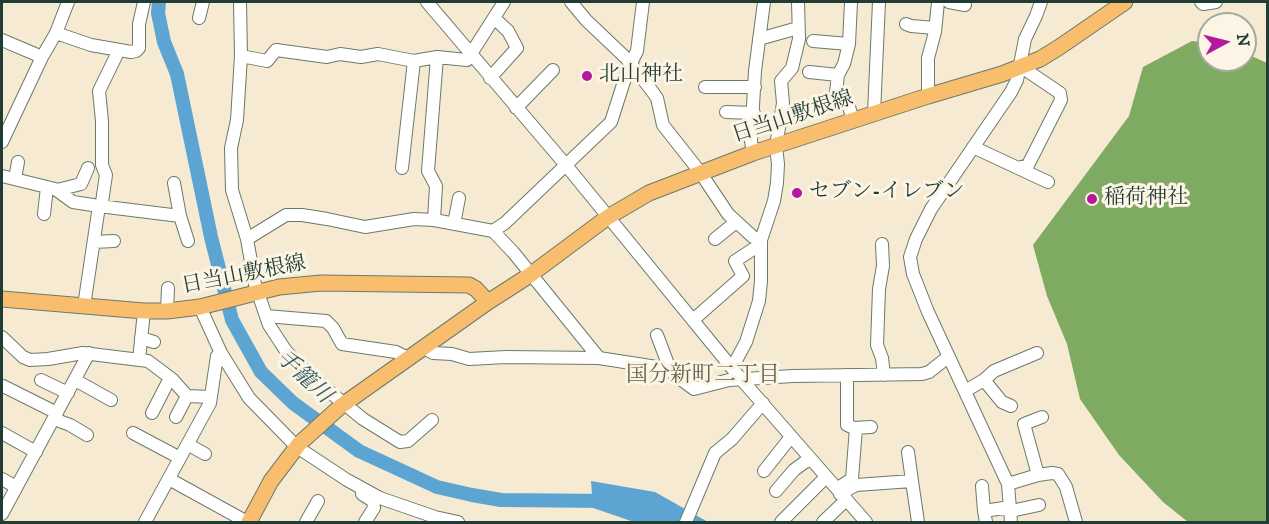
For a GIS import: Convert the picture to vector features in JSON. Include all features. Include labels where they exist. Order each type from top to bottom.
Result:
[{"type":"main road","name":"日当山敷根線","points":[[248,522],[271,481],[298,446],[342,405],[530,275],[608,217],[649,193],[700,172],[874,113],[1002,74],[1040,59],[1125,2]]},
{"type":"main road","name":"日当山敷根線","points":[[2,299],[167,311],[201,307],[279,287],[307,284],[469,285],[488,302]]},
{"type":"street","points":[[2,142],[42,57],[56,33],[68,2]]},
{"type":"street","points":[[56,33],[91,45],[131,52],[139,48],[139,24],[144,2]]},
{"type":"street","points":[[199,18],[203,2]]},
{"type":"street","points":[[240,2],[241,56],[237,120],[231,148],[231,178],[232,190],[247,239],[255,293],[274,333],[286,351],[310,376],[342,405],[403,442],[408,450],[412,451]]},
{"type":"street","points":[[427,2],[565,164],[790,438],[866,522]]},
{"type":"street","points":[[241,56],[269,61],[276,50],[327,57],[340,54],[361,57],[378,54],[414,61],[437,57],[467,60],[504,2]]},
{"type":"street","points":[[571,2],[586,20],[627,59],[657,98],[663,125],[736,222],[761,242]]},
{"type":"street","points":[[493,231],[611,122],[630,64],[637,51],[643,2]]},
{"type":"street","points":[[753,153],[751,141],[764,2]]},
{"type":"street","points":[[732,368],[746,342],[756,314],[761,281],[761,242],[776,192],[778,164],[776,146],[783,103],[781,81],[792,68],[799,39],[798,2]]},
{"type":"street","points":[[851,2],[849,44],[844,64],[838,75],[836,92],[846,97],[853,120]]},
{"type":"street","points":[[874,113],[879,2]]},
{"type":"street","points":[[928,96],[928,58],[938,2]]},
{"type":"street","points":[[949,2],[965,5]]},
{"type":"street","points":[[1011,513],[1008,484],[948,357],[913,274],[910,257],[931,209],[1011,92],[1020,66],[1025,39],[1041,2]]},
{"type":"street","points":[[1201,2],[1203,4],[1216,2]]},
{"type":"street","points":[[490,78],[517,48],[508,31],[494,18]]},
{"type":"street","points":[[906,24],[911,27],[935,28]]},
{"type":"street","points":[[759,39],[798,28]]},
{"type":"street","points":[[2,40],[42,57]]},
{"type":"street","points":[[813,41],[849,44]]},
{"type":"street","points":[[84,306],[106,175],[102,165],[99,91],[119,50]]},
{"type":"street","points":[[434,220],[436,186],[428,171],[437,57]]},
{"type":"street","points":[[402,168],[414,61]]},
{"type":"street","points":[[1019,168],[1028,165],[1061,100],[1060,93],[1020,66]]},
{"type":"street","points":[[516,108],[553,70]]},
{"type":"street","points":[[809,72],[838,75]]},
{"type":"street","points":[[705,87],[755,87]]},
{"type":"street","points":[[726,112],[754,113]]},
{"type":"street","points":[[973,147],[1048,182]]},
{"type":"street","points":[[15,179],[18,162]]},
{"type":"street","points":[[52,188],[81,184],[88,168]]},
{"type":"street","points":[[2,176],[52,188],[74,202],[180,216]]},
{"type":"street","points":[[174,183],[180,216],[188,241]]},
{"type":"street","points":[[44,214],[52,188]]},
{"type":"street","points":[[454,224],[459,198]]},
{"type":"street","points":[[247,239],[286,215],[302,215],[365,227],[414,219],[434,220],[493,231],[513,252],[599,358]]},
{"type":"street","points":[[715,239],[736,222]]},
{"type":"street","points":[[94,242],[114,241]]},
{"type":"street","points":[[693,320],[743,276],[735,261],[761,242]]},
{"type":"street","points":[[882,244],[883,266],[879,289],[876,345],[882,358],[884,375]]},
{"type":"street","points":[[167,311],[168,288]]},
{"type":"street","points":[[201,307],[221,353],[249,398],[298,446],[347,480],[380,498],[435,517],[458,522]]},
{"type":"street","points":[[139,360],[144,311]]},
{"type":"street","points":[[266,316],[326,321],[342,344],[396,352],[408,358]]},
{"type":"street","points":[[657,335],[671,372]]},
{"type":"street","points":[[2,337],[23,357],[30,360],[89,353],[154,364],[187,396],[211,397]]},
{"type":"street","points":[[141,338],[154,342]]},
{"type":"street","points":[[424,348],[433,353],[452,354],[469,359],[599,358],[663,369],[671,372],[694,389],[741,379],[929,372],[948,357]]},
{"type":"street","points":[[3,507],[36,452],[89,353]]},
{"type":"street","points":[[145,522],[210,403],[217,356],[221,353]]},
{"type":"street","points":[[965,391],[994,371],[1037,353]]},
{"type":"street","points":[[847,375],[847,425],[856,428],[871,427]]},
{"type":"street","points":[[152,413],[170,378]]},
{"type":"street","points":[[41,380],[68,393]]},
{"type":"street","points":[[984,380],[1002,402],[1011,406]]},
{"type":"street","points":[[75,381],[111,400]]},
{"type":"street","points":[[3,386],[87,435]]},
{"type":"street","points":[[176,417],[187,396]]},
{"type":"street","points":[[686,522],[715,453],[732,439],[763,403]]},
{"type":"street","points":[[1038,475],[1024,424],[1042,417]]},
{"type":"street","points":[[403,442],[408,441],[432,420]]},
{"type":"street","points":[[823,522],[852,479],[856,428]]},
{"type":"street","points":[[2,433],[36,452]]},
{"type":"street","points":[[133,433],[180,458]]},
{"type":"street","points":[[764,471],[790,438]]},
{"type":"street","points":[[189,445],[206,454]]},
{"type":"street","points":[[908,452],[918,522]]},
{"type":"street","points":[[776,491],[794,470],[809,459]]},
{"type":"street","points":[[1008,484],[1052,472],[1061,477],[1076,522]]},
{"type":"street","points":[[781,522],[826,477]]},
{"type":"street","points":[[2,479],[16,487]]},
{"type":"street","points":[[169,479],[248,522]]},
{"type":"street","points":[[347,480],[347,486],[373,501],[374,508],[365,522]]},
{"type":"street","points":[[841,494],[856,485],[912,481]]},
{"type":"street","points":[[982,486],[985,517],[1039,505]]},
{"type":"street","points":[[306,522],[318,501]]},
{"type":"green space","points":[[1192,41],[1197,42],[1197,72],[1257,72],[1257,58],[1267,63],[1267,522],[1188,522],[1163,502],[1119,455],[1080,399],[1067,344],[1047,296],[1033,245],[1129,116],[1143,67]]},
{"type":"water","points":[[591,481],[655,492],[708,522],[634,522],[593,508]]},
{"type":"waterway","name":"手籠川","points":[[159,2],[158,13],[164,42],[177,74],[211,237],[232,320],[261,372],[293,403],[359,451],[437,487],[501,500],[608,501]]},
{"type":"place","name":"北山神社","points":[[587,76]]},
{"type":"place","name":"セブン-イレブン","points":[[797,193]]},
{"type":"place","name":"稲荷神社","points":[[1092,199]]},
{"type":"district","name":"国分新町二丁目","points":[[703,376]]}]
